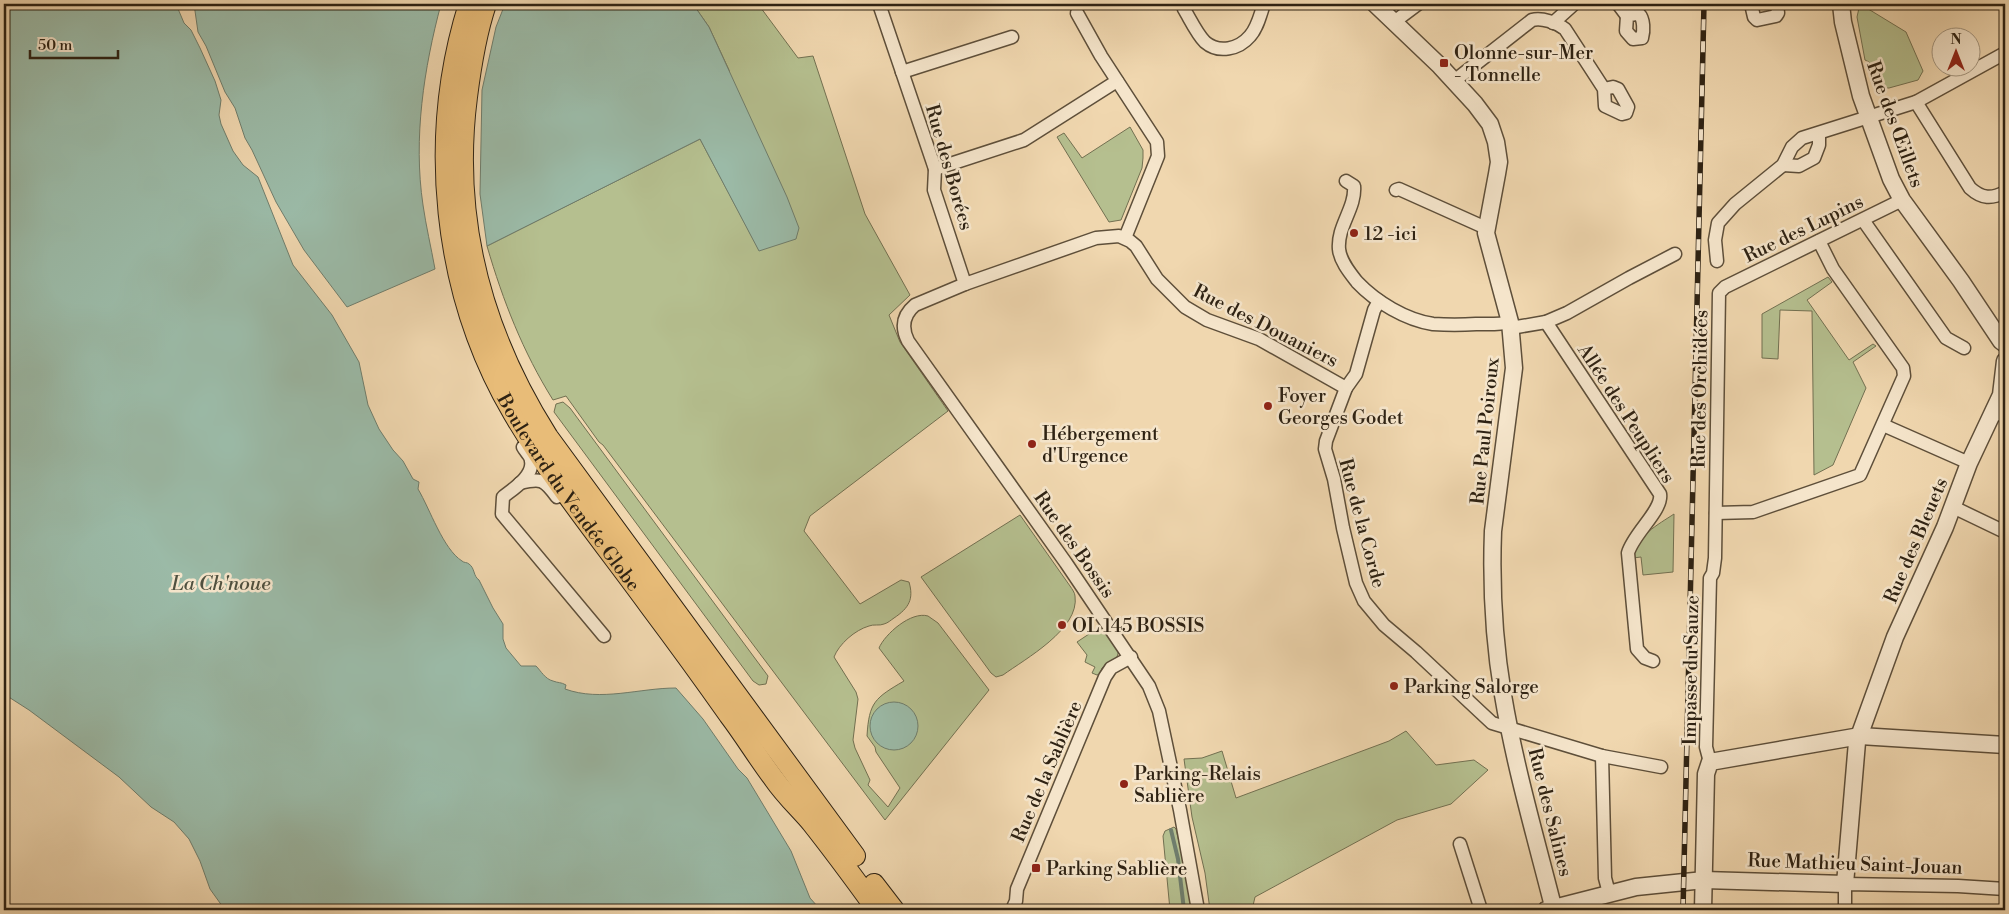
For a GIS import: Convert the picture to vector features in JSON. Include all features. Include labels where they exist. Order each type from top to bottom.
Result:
[{"type":"main road","name":"Boulevard du Vendée Globe","points":[[469,4],[449,96],[446,174],[454,249],[470,313],[490,368],[512,412],[582,515],[719,700],[775,782],[816,829],[877,910]]},
{"type":"main road","name":"Boulevard du Vendée Globe","points":[[486,4],[472,58],[462,133],[462,174],[470,246],[477,278],[497,340],[509,367],[524,398],[548,437],[894,910]]},
{"type":"street","name":"Rue des Borées","points":[[879,4],[935,170],[934,190],[965,284]]},
{"type":"street","points":[[1183,4],[1184,9],[1204,41],[1222,49],[1232,48],[1250,36],[1258,24],[1264,4]]},
{"type":"street","name":"Rue Paul Poiroux","points":[[1375,4],[1454,81],[1485,116],[1496,142],[1499,162],[1486,228],[1486,238],[1510,325],[1514,368],[1492,552],[1497,655],[1509,727]]},
{"type":"street","points":[[1394,22],[1418,4]]},
{"type":"street","points":[[1553,23],[1574,4]]},
{"type":"street","points":[[1618,4],[1628,16]]},
{"type":"street","points":[[1751,4],[1754,17],[1757,20],[1776,16],[1778,13],[1777,4]]},
{"type":"street","name":"Rue des Œillets","points":[[1841,4],[1851,59],[1868,116],[1891,179],[1902,200],[1961,280],[2001,342],[2005,344]]},
{"type":"street","points":[[965,284],[1096,238],[1119,236],[1125,238],[1158,156],[1158,149],[1156,142],[1077,13]]},
{"type":"street","points":[[1454,81],[1532,20],[1539,19],[1553,23],[1564,30],[1604,89]]},
{"type":"street","points":[[902,72],[1012,37]]},
{"type":"street","points":[[1717,261],[1715,240],[1718,223],[1735,204],[1783,165],[1797,141],[1868,116],[1916,102],[2005,53]]},
{"type":"street","points":[[935,170],[1024,140],[1117,81]]},
{"type":"street","points":[[1916,102],[1970,188],[1986,198],[1995,197],[2005,192]]},
{"type":"street","points":[[1783,165],[1799,166],[1814,158],[1819,145],[1819,134]]},
{"type":"street","points":[[1346,181],[1354,186],[1355,197],[1340,236],[1339,251],[1352,275],[1379,301],[1415,319],[1434,324],[1510,325],[1546,322],[1587,303],[1628,278],[1675,254]]},
{"type":"street","points":[[1396,190],[1400,189],[1486,228]]},
{"type":"street","name":"Rue des Lupins","points":[[1721,290],[1902,200]]},
{"type":"street","points":[[1863,220],[1946,338],[1964,348]]},
{"type":"street","name":"Rue des Douaniers","points":[[1125,238],[1136,246],[1157,279],[1185,307],[1207,320],[1259,339],[1346,388]]},
{"type":"street","points":[[1716,513],[1753,512],[1855,478],[1863,471],[1904,376],[1903,368],[1833,269],[1819,241]]},
{"type":"street","name":"Rue des Bossis","points":[[965,284],[915,304],[908,310],[904,320],[904,333],[970,430],[1066,562],[1150,686],[1158,711],[1180,810],[1198,910]]},
{"type":"street","name":"Rue des Orchidées","points":[[1710,578],[1714,568],[1719,295],[1721,290]]},
{"type":"street","name":"Rue de la Corde","points":[[1379,301],[1374,310],[1356,374],[1346,388],[1324,449],[1334,479],[1351,564],[1356,583],[1364,601],[1384,625],[1416,652],[1492,723],[1602,756],[1661,767]]},
{"type":"street","name":"Allée des Peupliers","points":[[1546,322],[1660,494],[1658,506],[1633,540],[1628,553],[1638,649],[1644,658],[1652,661]]},
{"type":"street","name":"Rue des Bleuets","points":[[1845,884],[1856,747],[1864,720],[1896,637],[1953,507],[1970,463],[2000,414],[2005,361]]},
{"type":"street","points":[[512,412],[515,436],[531,460],[530,472],[503,497],[502,514],[604,636]]},
{"type":"street","points":[[1883,425],[1970,463]]},
{"type":"street","points":[[520,483],[541,480],[548,484],[561,502],[582,515]]},
{"type":"street","points":[[1953,507],[2005,532]]},
{"type":"street","name":"Impasse du Sauze","points":[[1710,578],[1706,748],[1710,762]]},
{"type":"street","name":"Rue de la Sablière","points":[[1012,910],[1016,901],[1017,889],[1105,677],[1111,668],[1131,657]]},
{"type":"street","name":"Rue des Salines","points":[[1509,727],[1551,909]]},
{"type":"street","points":[[1703,910],[1706,774],[1710,762],[1860,736],[2005,745]]},
{"type":"street","points":[[1602,756],[1605,878],[1609,894]]},
{"type":"street","points":[[1460,844],[1481,910]]},
{"type":"street","name":"Rue Mathieu Saint-Jouan","points":[[1551,909],[1648,885],[1704,880],[1958,886],[2005,889]]},
{"type":"street","points":[[1845,884],[1845,910]]},
{"type":"shaded area","points":[[693,4],[758,4],[798,58],[813,56],[865,214],[910,295],[889,315],[900,342],[948,411],[810,516],[804,531],[860,604],[901,580],[909,582],[911,593],[909,603],[903,611],[887,623],[871,625],[853,634],[840,647],[834,657],[856,692],[858,699],[853,740],[870,780],[868,785],[888,807],[900,788],[867,736],[870,715],[875,702],[886,692],[904,681],[879,648],[887,636],[907,620],[921,615],[928,616],[938,623],[989,690],[885,820],[566,396],[553,400],[523,345],[500,287],[487,246],[700,139],[759,250],[729,70],[709,27]]},
{"type":"shaded area","points":[[1865,7],[1906,32],[1923,71],[1918,80],[1889,88],[1877,88],[1869,62],[1865,60],[1857,17],[1859,8]]},
{"type":"shaded area","points":[[1130,127],[1143,150],[1142,168],[1121,220],[1109,222],[1057,137],[1064,133],[1082,158]]},
{"type":"shaded area","points":[[1828,277],[1832,282],[1807,300],[1849,360],[1873,344],[1876,346],[1853,362],[1866,388],[1833,465],[1814,475],[1812,311],[1780,310],[1778,359],[1762,358],[1762,314]]},
{"type":"shaded area","points":[[563,402],[570,408],[768,676],[766,684],[759,685],[753,681],[554,412],[556,404]]},
{"type":"shaded area","points":[[1674,514],[1673,572],[1643,575],[1641,557],[1633,558],[1634,550],[1642,537]]},
{"type":"shaded area","points":[[1020,515],[1073,591],[1075,596],[1074,608],[1069,620],[1049,642],[1003,675],[996,677],[991,673],[921,577]]},
{"type":"shaded area","points":[[1101,626],[1119,650],[1117,657],[1102,668],[1100,674],[1097,675],[1092,673],[1095,667],[1085,662],[1087,655],[1077,642]]},
{"type":"shaded area","points":[[1406,731],[1436,765],[1474,760],[1488,770],[1451,804],[1397,820],[1255,897],[1252,910],[1210,910],[1205,873],[1192,817],[1184,759],[1202,758],[1222,751],[1236,798],[1389,741]]},
{"type":"shaded area","points":[[1174,827],[1188,882],[1192,910],[1170,910],[1163,836],[1165,831]]},
{"type":"water","name":"La Ch'noue","points":[[4,4],[176,4],[184,23],[191,30],[215,81],[221,100],[219,115],[221,124],[233,151],[243,165],[258,177],[293,265],[332,315],[359,362],[368,405],[379,429],[403,461],[413,479],[419,482],[418,489],[449,548],[463,562],[468,563],[479,580],[503,624],[503,639],[506,648],[521,666],[536,666],[548,679],[563,683],[566,685],[565,689],[579,693],[606,694],[676,688],[703,719],[738,769],[747,778],[791,851],[810,898],[818,907],[824,910],[225,910],[210,889],[200,861],[189,839],[174,822],[151,807],[119,777],[29,710],[4,694]]},
{"type":"water","points":[[194,4],[441,4],[425,78],[419,154],[423,205],[435,269],[347,307],[304,250],[276,202],[245,138],[235,108],[225,92],[206,46],[198,32]]},
{"type":"water","points":[[505,4],[693,4],[709,27],[787,197],[799,228],[796,239],[759,251],[700,139],[487,246],[480,194],[482,90],[496,27]]},
{"type":"water","points":[[894,702],[903,704],[911,709],[916,717],[918,726],[916,735],[911,743],[903,748],[894,750],[885,748],[877,743],[872,735],[870,726],[872,717],[877,709],[885,704]]},
{"type":"waterway","points":[[1171,830],[1178,859],[1184,910]]},
{"type":"railway","points":[[1683,910],[1704,4]]},
{"type":"place","name":"Olonne-sur-Mer - Tonnelle","points":[[1444,63]]},
{"type":"place","name":"12 -ici","points":[[1354,233]]},
{"type":"place","name":"Foyer Georges Godet","points":[[1268,406]]},
{"type":"place","name":"Hébergement d'Urgence","points":[[1032,444]]},
{"type":"place","name":"OL 145 BOSSIS","points":[[1062,625]]},
{"type":"place","name":"Parking Salorge","points":[[1394,686]]},
{"type":"place","name":"Parking-Relais Sablière","points":[[1124,784]]},
{"type":"place","name":"Parking Sablière","points":[[1036,868]]}]
